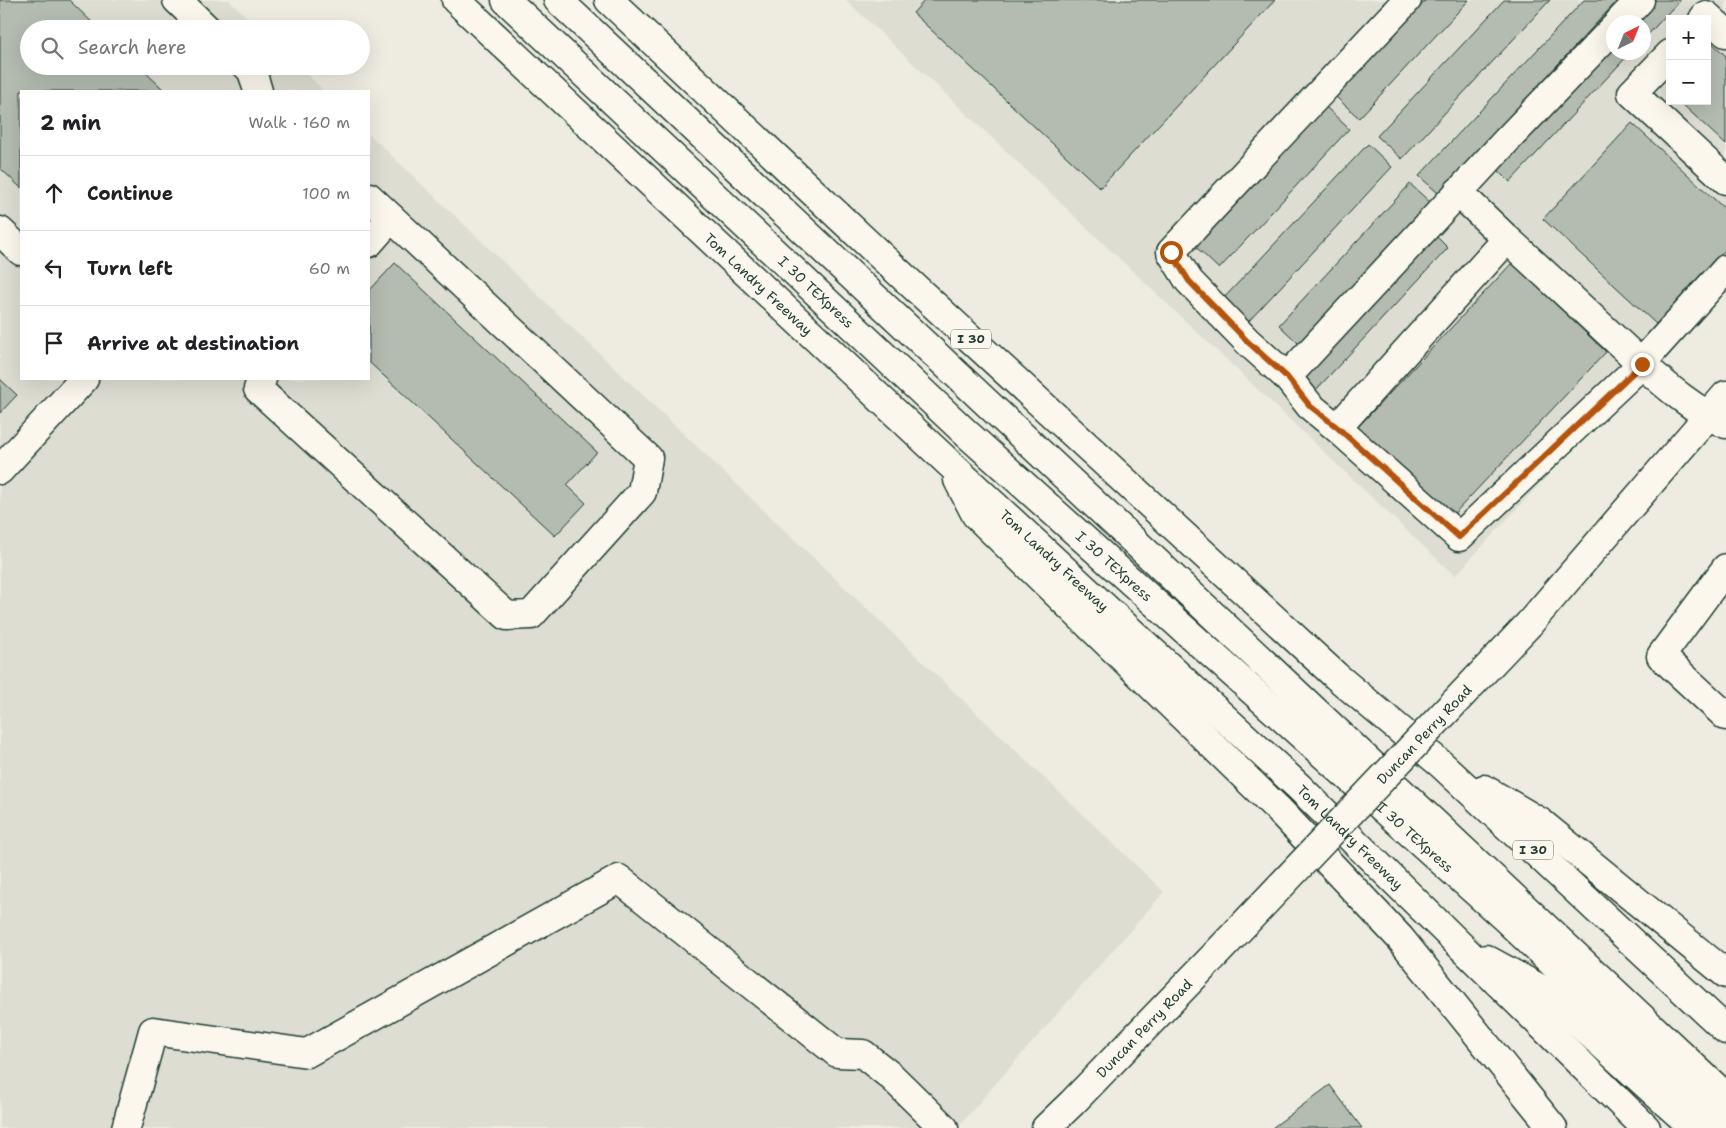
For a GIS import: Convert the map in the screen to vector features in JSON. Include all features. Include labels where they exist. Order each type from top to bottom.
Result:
[{"type":"main road","points":[[177,0],[198,20]]},
{"type":"main road","name":"Tom Landry Freeway","points":[[456,0],[951,466],[1299,787],[1646,1128]]},
{"type":"main road","name":"I 30 TEXpress","points":[[506,0],[966,433],[1505,918],[1726,1128]]},
{"type":"main road","name":"I 30 TEXpress","points":[[558,0],[1726,1097]]},
{"type":"main road","name":"I 30","points":[[609,0],[882,258],[1328,669],[1442,765],[1726,1030]]},
{"type":"main road","points":[[1407,0],[1171,252],[1189,281],[1248,342],[1287,377],[1310,406],[1338,428],[1459,537],[1642,364],[1726,269]]},
{"type":"main road","points":[[1626,15],[1640,0]]},
{"type":"main road","points":[[1287,377],[1458,192],[1606,36]]},
{"type":"main road","points":[[1666,58],[1632,93],[1726,180]]},
{"type":"main road","points":[[253,75],[258,90]]},
{"type":"main road","points":[[1458,192],[1656,377],[1717,420]]},
{"type":"main road","points":[[262,380],[258,389],[507,616],[531,615],[642,492],[648,458],[370,198]]},
{"type":"main road","points":[[370,242],[391,218]]},
{"type":"main road","points":[[0,231],[20,250]]},
{"type":"main road","points":[[1338,428],[1507,239]]},
{"type":"main road","points":[[0,470],[83,380]]},
{"type":"main road","name":"Duncan Perry Road","points":[[1046,1128],[1214,956],[1529,624],[1717,420],[1726,395]]},
{"type":"main road","points":[[951,466],[976,515],[1280,812],[1400,938],[1553,1128]]},
{"type":"main road","points":[[1726,568],[1661,656],[1726,716]]},
{"type":"main road","points":[[1442,765],[1540,822],[1726,974]]},
{"type":"main road","points":[[126,1128],[153,1031],[307,1053],[619,879],[837,1053],[863,1054],[870,1059],[892,1077],[944,1128]]},
{"type":"main road","points":[[1458,944],[1541,989],[1694,1128]]},
{"type":"shaded area","points":[[0,0],[229,0],[250,20],[20,20],[20,75],[307,75],[323,90],[20,90],[20,380],[370,380],[370,135],[1164,892],[957,1128],[0,1128]]},
{"type":"shaded area","points":[[846,0],[1726,0],[1726,281],[1455,576]]},
{"type":"building","points":[[0,0],[69,0],[90,20],[20,20],[20,75],[148,75],[164,90],[20,90],[20,187],[0,168]]},
{"type":"building","points":[[925,0],[1275,0],[1100,188],[913,13]]},
{"type":"building","points":[[1426,0],[1469,0],[1359,118],[1336,97]]},
{"type":"building","points":[[1504,0],[1550,0],[1402,159],[1377,136]]},
{"type":"building","points":[[1584,0],[1618,0],[1438,193],[1419,176]]},
{"type":"building","points":[[1653,0],[1680,0],[1651,31],[1651,15],[1639,15]]},
{"type":"building","points":[[1711,42],[1726,56],[1726,145],[1683,105],[1711,105]]},
{"type":"building","points":[[1606,51],[1606,60],[1624,60],[1510,182],[1496,168]]},
{"type":"building","points":[[1325,106],[1349,129],[1219,269],[1195,246]]},
{"type":"building","points":[[1632,123],[1726,210],[1726,249],[1656,324],[1543,219]]},
{"type":"building","points":[[1368,144],[1392,167],[1248,322],[1223,299]]},
{"type":"building","points":[[1410,184],[1431,203],[1299,344],[1279,325]]},
{"type":"building","points":[[1434,234],[1448,248],[1316,390],[1301,376]]},
{"type":"building","points":[[395,263],[597,452],[567,485],[586,503],[555,536],[370,363],[370,290]]},
{"type":"building","points":[[1512,263],[1606,352],[1452,516],[1358,427]]},
{"type":"building","points":[[0,379],[17,395],[0,413]]},
{"type":"building","points":[[1330,1085],[1362,1128],[1272,1128]]},
{"type":"route","points":[[1171,252],[1189,281],[1248,342],[1287,377],[1310,406],[1338,428],[1459,537],[1642,364]]}]
